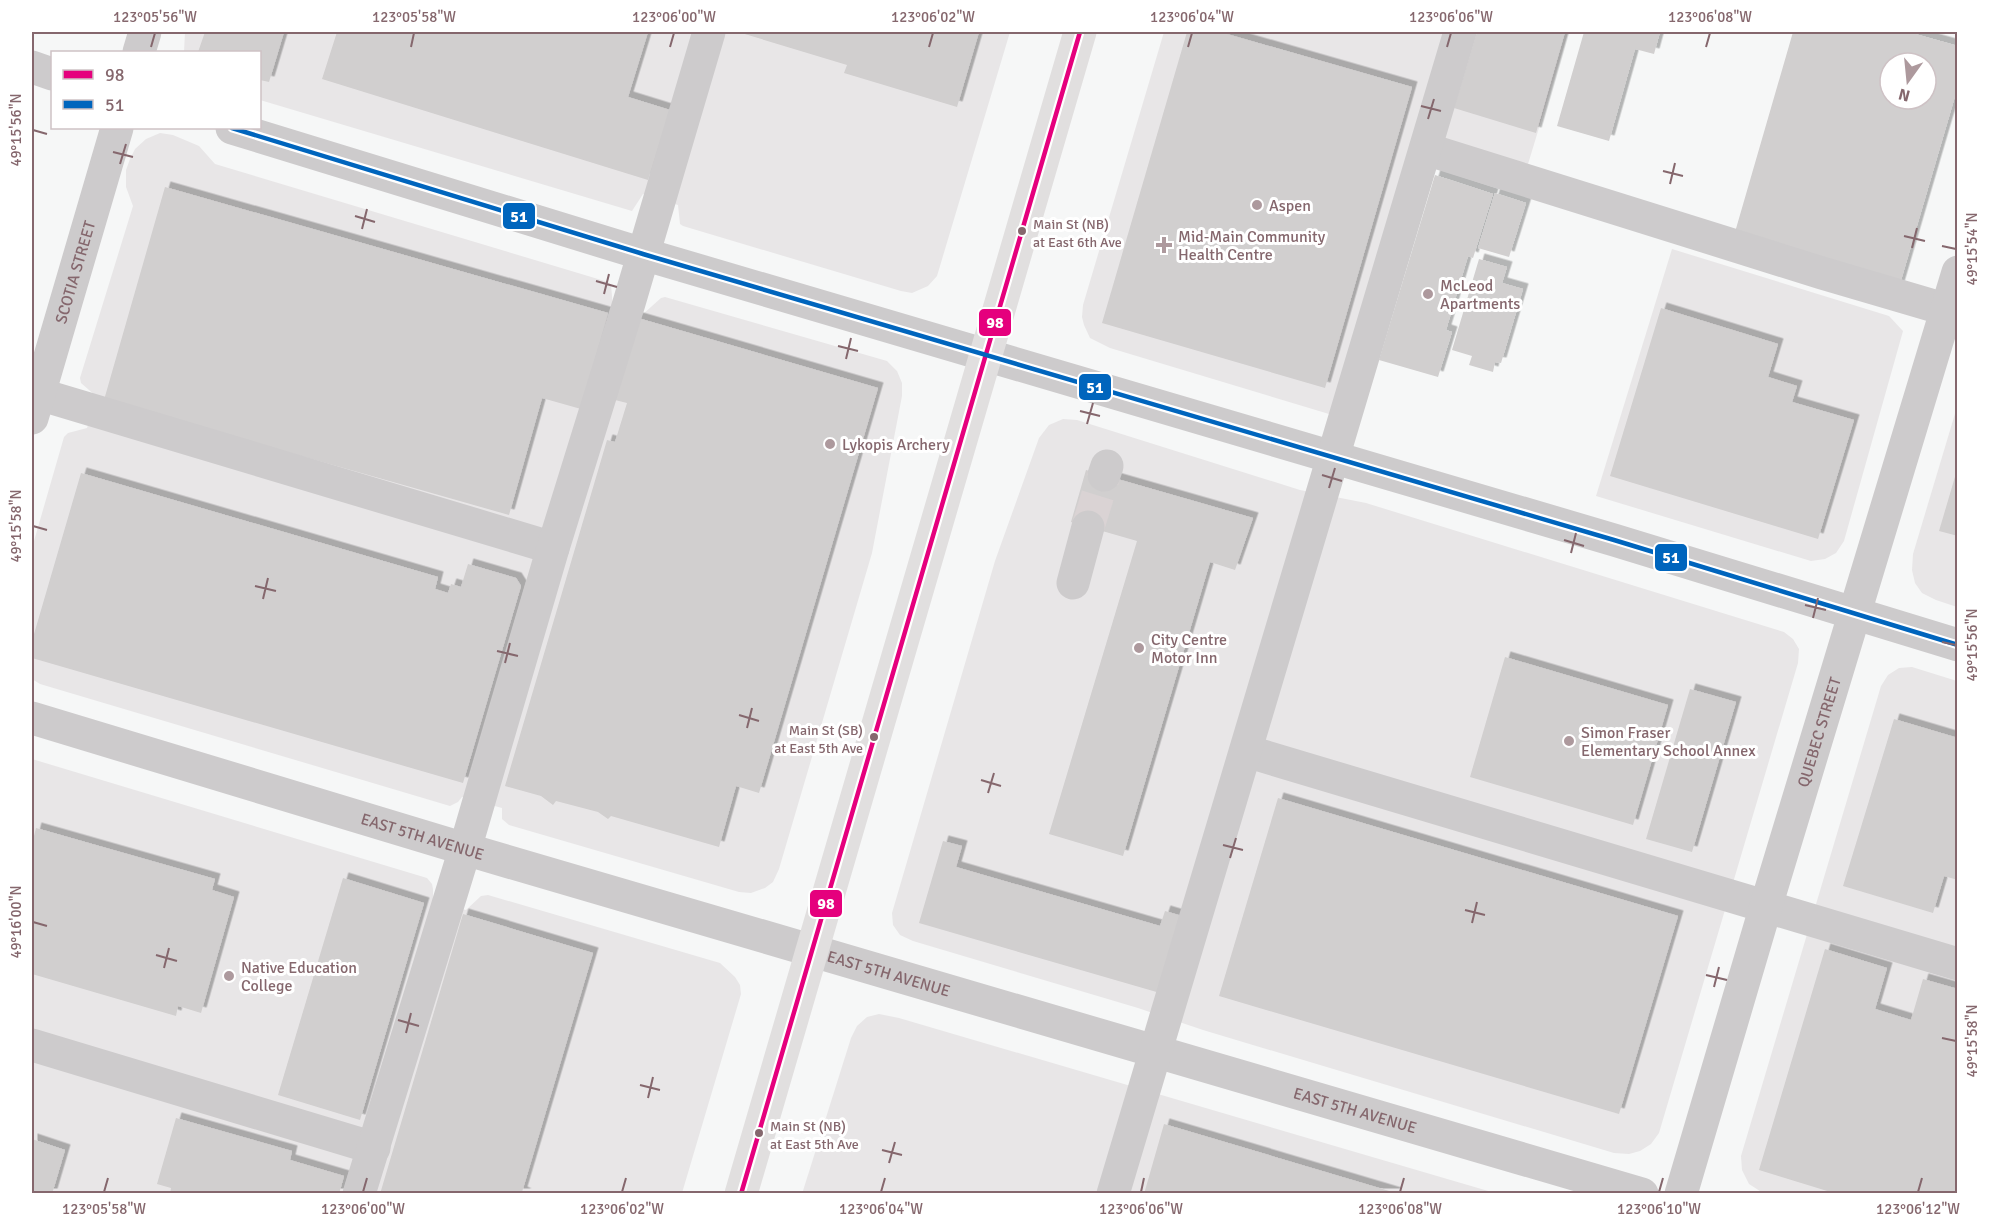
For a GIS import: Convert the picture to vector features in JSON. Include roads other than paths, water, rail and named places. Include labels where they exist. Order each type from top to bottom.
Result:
[{"type":"main road","points":[[741,1194],[1080,32]]},
{"type":"street","points":[[139,51],[145,32]]},
{"type":"street","points":[[359,1194],[465,849],[552,548],[709,32]]},
{"type":"street","points":[[1113,1194],[1460,32]]},
{"type":"street","points":[[32,67],[51,74]]},
{"type":"street","name":"SCOTIA STREET","points":[[34,402],[117,129]]},
{"type":"street","points":[[235,129],[643,254],[1614,540],[1958,645]]},
{"type":"street","points":[[1426,149],[1952,312]]},
{"type":"street","name":"QUEBEC STREET","points":[[1681,1194],[1855,614],[1952,312],[1958,272]]},
{"type":"street","points":[[34,402],[552,548]]},
{"type":"street","points":[[1073,583],[1088,527]]},
{"type":"street","name":"EAST 5TH AVENUE","points":[[32,718],[465,849],[1642,1194]]},
{"type":"street","points":[[1246,751],[1958,964]]},
{"type":"street","points":[[32,1045],[374,1148]]},
{"type":"tunnel","points":[[1088,527],[1104,475]]},
{"type":"place","name":"Aspen","points":[[1257,205]]},
{"type":"place","name":"Main St (NB) at East 6th Ave","points":[[1022,231]]},
{"type":"place","name":"Mid-Main Community Health Centre","points":[[1164,245]]},
{"type":"place","name":"McLeod Apartments","points":[[1428,294]]},
{"type":"place","name":"Lykopis Archery","points":[[830,444]]},
{"type":"place","name":"City Centre Motor Inn","points":[[1139,648]]},
{"type":"place","name":"Main St (SB) at East 5th Ave","points":[[874,737]]},
{"type":"place","name":"Simon Fraser Elementary School Annex","points":[[1569,741]]},
{"type":"place","name":"Native Education College","points":[[229,976]]},
{"type":"place","name":"Main St (NB) at East 5th Ave","points":[[759,1133]]}]
